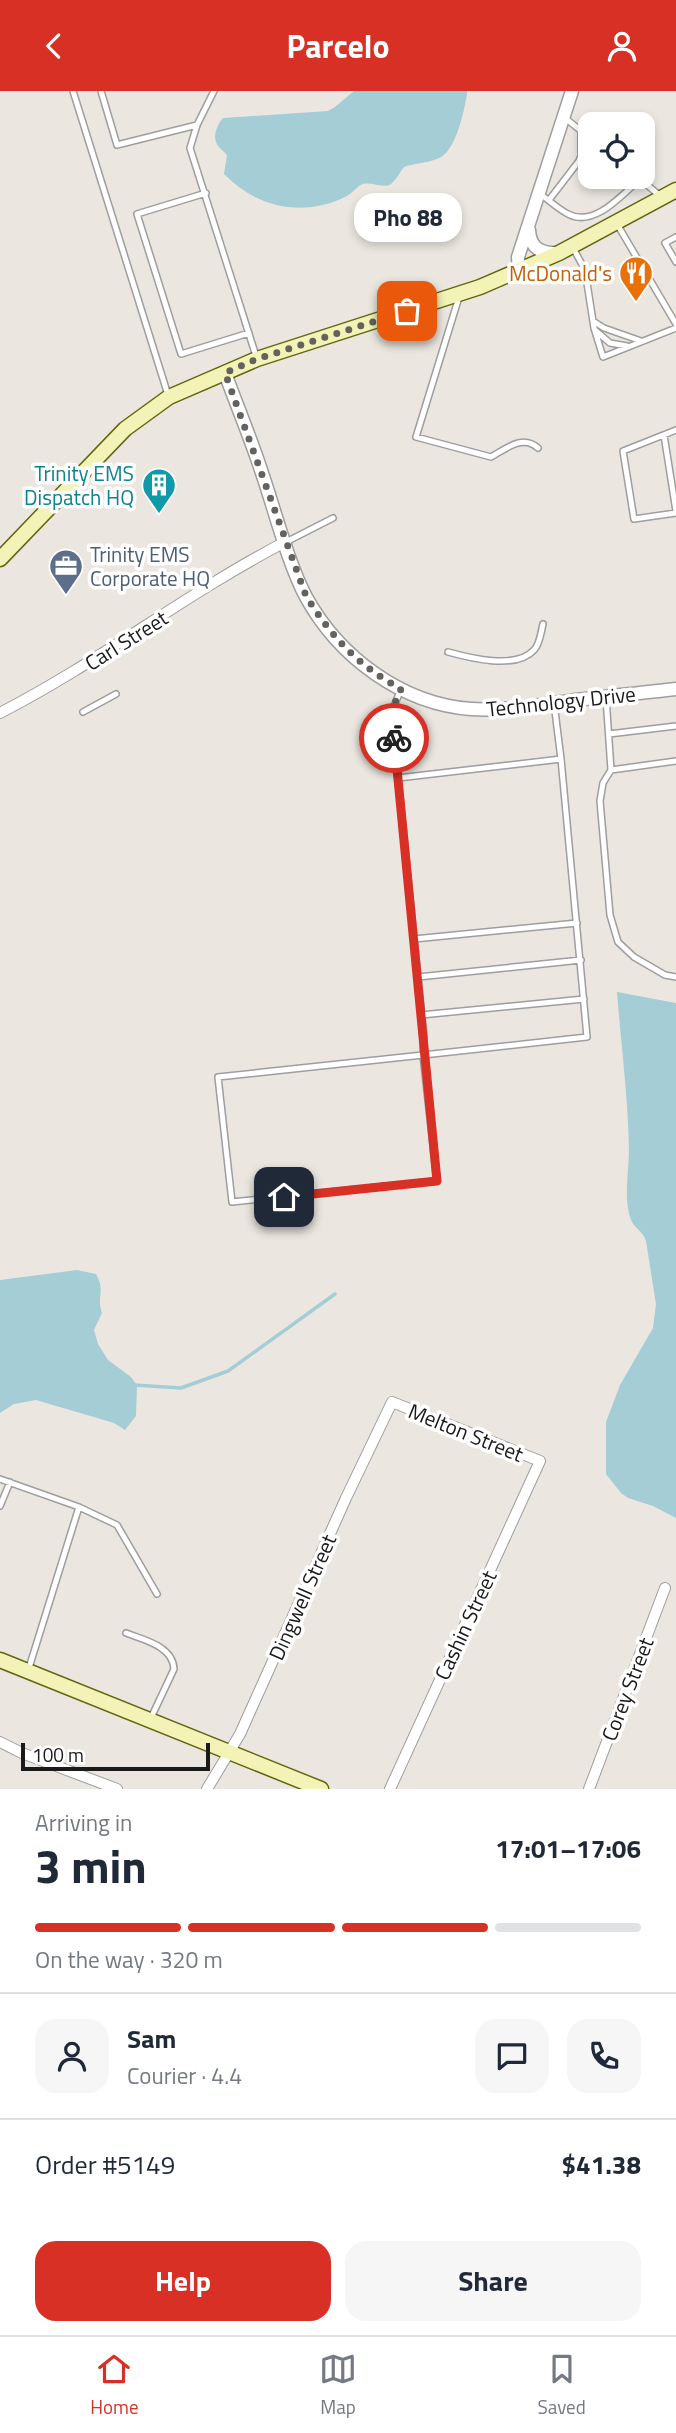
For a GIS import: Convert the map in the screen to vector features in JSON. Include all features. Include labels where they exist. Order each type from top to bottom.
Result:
[{"type":"main road","points":[[0,559],[125,429],[169,397],[257,359],[460,294],[519,271],[566,250],[676,190]]},
{"type":"main road","points":[[0,1660],[321,1789]]},
{"type":"street","points":[[519,271],[518,257],[531,215],[543,196],[572,91]]},
{"type":"street","points":[[531,215],[529,234],[533,246],[544,252],[566,250]]},
{"type":"street","name":"Technology Drive","points":[[225,373],[306,596],[324,625],[343,647],[368,669],[401,689],[440,705],[470,709],[500,709],[676,689]]},
{"type":"street","name":"Carl Street","points":[[0,713],[80,669],[249,561],[285,542]]},
{"type":"street","name":"Melton Street","points":[[393,1402],[540,1461]]},
{"type":"street","name":"Dingwell Street","points":[[207,1789],[240,1734],[346,1498],[393,1402]]},
{"type":"street","name":"Cashin Street","points":[[390,1789],[540,1461]]},
{"type":"street","name":"Corey Street","points":[[589,1789],[665,1588]]},
{"type":"street","points":[[0,1742],[117,1789]]},
{"type":"lane","points":[[73,91],[169,397]]},
{"type":"lane","points":[[101,91],[117,145],[197,125]]},
{"type":"lane","points":[[214,91],[197,125],[190,148],[257,359]]},
{"type":"lane","points":[[563,117],[578,129]]},
{"type":"lane","points":[[578,162],[543,196],[567,213],[581,218],[600,212],[625,189]]},
{"type":"lane","points":[[651,189],[662,198]]},
{"type":"lane","points":[[206,193],[137,214],[181,354],[249,333]]},
{"type":"lane","points":[[566,250],[584,270],[594,328],[603,357],[676,326],[616,222]]},
{"type":"lane","points":[[676,237],[666,243],[676,262]]},
{"type":"lane","points":[[460,294],[416,437],[491,457],[519,442],[532,443],[538,448]]},
{"type":"lane","points":[[593,321],[642,341]]},
{"type":"lane","points":[[594,328],[610,343],[630,346]]},
{"type":"lane","points":[[664,435],[676,512],[634,519],[622,451],[676,430]]},
{"type":"lane","points":[[285,542],[333,518]]},
{"type":"lane","points":[[448,652],[498,661],[520,658],[533,651],[543,624]]},
{"type":"lane","points":[[401,689],[391,712],[418,977],[423,1055],[437,1181],[232,1202],[218,1077],[423,1055],[587,1037],[578,923],[554,703]]},
{"type":"lane","points":[[83,712],[116,694]]},
{"type":"lane","points":[[606,697],[611,770],[603,783],[600,801],[610,915],[618,942],[634,957],[665,975],[676,977]]},
{"type":"lane","points":[[609,734],[676,726]]},
{"type":"lane","points":[[398,778],[561,759]]},
{"type":"lane","points":[[611,770],[676,761]]},
{"type":"lane","points":[[414,939],[578,923]]},
{"type":"lane","points":[[418,977],[581,960]]},
{"type":"lane","points":[[421,1015],[584,999]]},
{"type":"lane","points":[[0,1479],[79,1507],[117,1525],[157,1594]]},
{"type":"lane","points":[[0,1506],[10,1482]]},
{"type":"lane","points":[[28,1671],[79,1507]]},
{"type":"lane","points":[[127,1633],[160,1647],[171,1656],[173,1662],[174,1669],[150,1720]]},
{"type":"water","points":[[354,91],[467,91],[467,94],[458,131],[444,155],[404,167],[387,186],[363,184],[347,196],[331,203],[298,208],[266,202],[237,186],[224,174],[227,155],[220,148],[215,136],[223,118],[328,111]]},
{"type":"water","points":[[617,992],[676,1003],[676,1518],[653,1506],[628,1498],[606,1474],[606,1422],[620,1385],[653,1328],[656,1304],[646,1241],[631,1220],[627,1203],[629,1149]]},
{"type":"water","points":[[77,1270],[96,1274],[99,1280],[102,1313],[94,1330],[98,1344],[108,1360],[131,1377],[137,1385],[136,1416],[125,1430],[114,1423],[36,1400],[14,1404],[0,1413],[0,1280]]},
{"type":"waterway","points":[[134,1385],[181,1388],[228,1371],[335,1294]]},
{"type":"way so far","points":[[394,738],[391,712],[401,689],[368,669],[343,647],[324,625],[306,596],[225,373],[257,359],[407,311]]},
{"type":"place","name":"McDonald's","points":[[636,303]]},
{"type":"place","name":"Pho 88","points":[[407,311]]},
{"type":"place","name":"Trinity EMS Dispatch HQ","points":[[159,515]]},
{"type":"place","name":"Trinity EMS Corporate HQ","points":[[66,596]]},
{"type":"route","points":[[284,1197],[437,1181],[394,738]]}]
